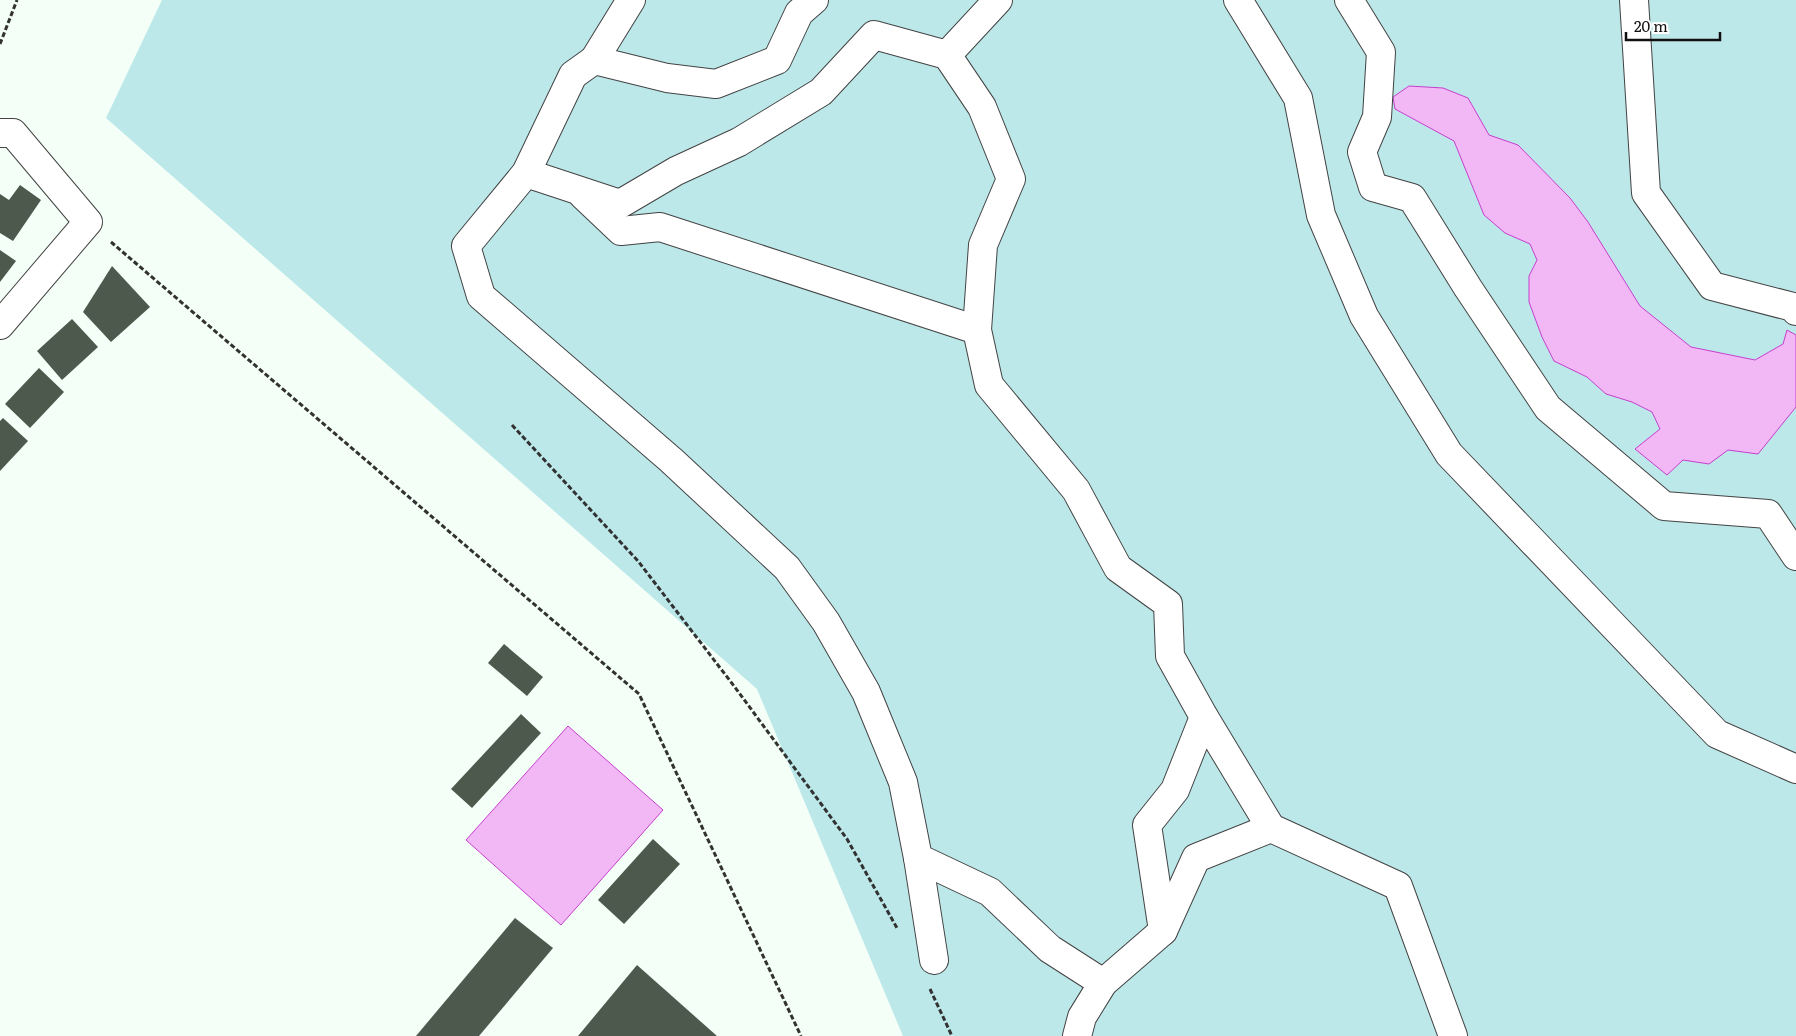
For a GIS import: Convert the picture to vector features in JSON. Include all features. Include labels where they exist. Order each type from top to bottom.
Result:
[{"type":"street","points":[[631,0],[594,60],[573,75],[526,173],[466,246],[481,296],[664,454],[787,568],[826,622],[866,692],[903,782],[918,858],[934,960]]},
{"type":"street","points":[[594,60],[667,78],[716,84],[777,60],[799,13],[814,0]]},
{"type":"street","points":[[947,55],[998,0]]},
{"type":"street","points":[[1238,0],[1298,98],[1321,215],[1364,316],[1449,454],[1717,734],[1796,769]]},
{"type":"street","points":[[1349,0],[1381,52],[1377,117],[1362,152],[1373,187],[1412,198],[1468,288],[1548,408],[1664,506],[1768,514],[1796,556]]},
{"type":"street","points":[[1634,0],[1646,193],[1712,286],[1793,307],[1796,311]]},
{"type":"street","points":[[526,173],[620,204],[676,171],[739,142],[821,92],[874,35],[947,55],[982,107],[1011,179],[983,245],[977,330],[989,385],[1076,490],[1118,568],[1168,604],[1170,656],[1204,717],[1271,828],[1398,886],[1453,1036]]},
{"type":"street","points":[[0,133],[13,133],[88,222],[0,325]]},
{"type":"street","points":[[578,191],[621,231],[660,227],[977,330]]},
{"type":"street","points":[[1163,931],[1147,825],[1175,790],[1204,717]]},
{"type":"street","points":[[1077,1036],[1082,1017],[1103,983],[1163,931],[1196,858],[1271,828]]},
{"type":"street","points":[[918,858],[990,892],[1050,948],[1103,983]]},
{"type":"path","points":[[0,44],[17,0]]},
{"type":"path","points":[[88,222],[639,694],[801,1036]]},
{"type":"path","points":[[512,425],[638,561],[734,686],[847,839],[898,930]]},
{"type":"path","points":[[929,988],[952,1036]]},
{"type":"shaded area","points":[[162,0],[1796,0],[1796,1036],[903,1036],[757,689],[106,118]]},
{"type":"shaded area","points":[[1409,86],[1443,88],[1468,98],[1489,135],[1518,145],[1570,198],[1588,222],[1640,306],[1691,347],[1755,360],[1783,344],[1787,330],[1796,335],[1796,407],[1758,454],[1728,450],[1709,464],[1683,460],[1667,475],[1635,449],[1660,429],[1652,412],[1632,402],[1606,394],[1587,377],[1554,361],[1542,337],[1529,302],[1529,276],[1537,260],[1530,244],[1505,233],[1484,215],[1454,141],[1395,109],[1393,97]]},
{"type":"shaded area","points":[[568,726],[663,810],[561,925],[466,840]]},
{"type":"building","points":[[20,185],[41,200],[13,241],[0,233],[0,194],[9,200]]},
{"type":"building","points":[[0,250],[16,261],[0,282]]},
{"type":"building","points":[[112,266],[150,307],[111,342],[83,312]]},
{"type":"building","points":[[72,319],[98,347],[62,380],[37,351]]},
{"type":"building","points":[[39,368],[64,392],[30,428],[5,404]]},
{"type":"building","points":[[3,418],[28,441],[0,471],[0,421]]},
{"type":"building","points":[[504,644],[543,677],[527,696],[488,663]]},
{"type":"building","points":[[521,714],[541,733],[472,808],[451,789]]},
{"type":"building","points":[[653,839],[680,864],[624,924],[598,900]]},
{"type":"building","points":[[515,918],[553,948],[479,1036],[416,1036]]},
{"type":"building","points":[[637,965],[717,1036],[578,1036]]}]
